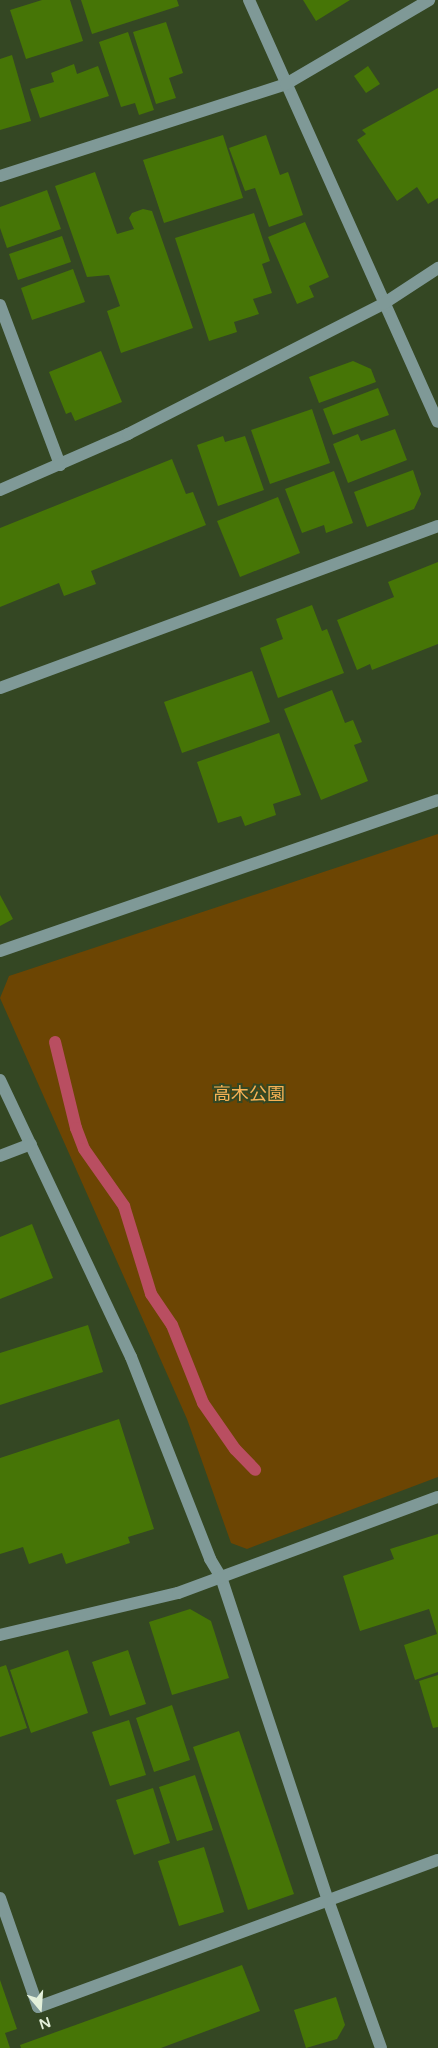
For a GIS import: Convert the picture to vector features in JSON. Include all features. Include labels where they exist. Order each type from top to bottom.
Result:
[{"type":"street","points":[[249,0],[383,304],[438,422]]},
{"type":"street","points":[[0,176],[286,84],[429,0]]},
{"type":"street","points":[[0,490],[60,465],[383,304],[438,268]]},
{"type":"street","points":[[0,305],[60,465]]},
{"type":"street","points":[[0,688],[438,526]]},
{"type":"street","points":[[0,951],[438,800]]},
{"type":"street","points":[[0,1080],[131,1357],[210,1559],[221,1577],[328,1900],[382,2048]]},
{"type":"street","points":[[0,1156],[30,1144]]},
{"type":"street","points":[[0,1635],[178,1593],[438,1497]]},
{"type":"street","points":[[0,1898],[38,2007],[438,1860]]},
{"type":"green space","name":"高木公園","points":[[438,834],[438,1477],[247,1549],[231,1543],[187,1419],[0,998],[9,976]]},
{"type":"building","points":[[42,0],[70,0],[83,41],[26,59],[10,10]]},
{"type":"building","points":[[81,0],[177,0],[179,6],[92,34]]},
{"type":"building","points":[[303,0],[350,0],[316,21]]},
{"type":"building","points":[[166,22],[183,73],[169,78],[176,98],[156,104],[133,32]]},
{"type":"building","points":[[128,32],[154,110],[139,115],[135,103],[121,107],[99,42]]},
{"type":"building","points":[[12,55],[31,121],[0,130],[0,59]]},
{"type":"building","points":[[74,64],[77,74],[98,66],[109,96],[40,118],[30,89],[54,82],[51,73]]},
{"type":"building","points":[[368,66],[380,84],[366,93],[354,76]]},
{"type":"building","points":[[438,88],[438,198],[428,204],[417,187],[397,201],[357,140],[366,134],[362,130]]},
{"type":"building","points":[[223,135],[243,198],[164,223],[143,160]]},
{"type":"building","points":[[266,135],[280,175],[288,172],[303,215],[269,227],[255,188],[245,191],[229,148]]},
{"type":"building","points":[[95,172],[117,234],[134,229],[129,218],[132,213],[143,209],[152,211],[193,328],[121,353],[107,311],[120,306],[109,275],[87,277],[55,186]]},
{"type":"building","points":[[47,190],[61,229],[7,248],[0,228],[0,207]]},
{"type":"building","points":[[254,213],[270,261],[262,264],[272,293],[253,299],[259,314],[234,322],[237,332],[209,341],[175,238]]},
{"type":"building","points":[[305,222],[329,277],[309,286],[314,297],[297,304],[268,237]]},
{"type":"building","points":[[62,236],[71,262],[18,280],[9,254]]},
{"type":"building","points":[[73,269],[85,302],[32,320],[21,288]]},
{"type":"building","points":[[101,351],[122,402],[75,421],[71,412],[66,414],[49,372]]},
{"type":"building","points":[[353,361],[371,369],[376,382],[319,403],[309,377]]},
{"type":"building","points":[[378,388],[389,415],[333,435],[323,409]]},
{"type":"building","points":[[312,409],[330,463],[270,484],[251,430]]},
{"type":"building","points":[[395,429],[407,460],[348,483],[333,444],[358,434],[361,441]]},
{"type":"building","points":[[223,436],[225,442],[245,436],[264,490],[218,506],[197,445]]},
{"type":"building","points":[[172,459],[186,494],[193,492],[206,525],[91,571],[96,584],[64,596],[59,583],[0,607],[0,528]]},
{"type":"building","points":[[413,470],[421,494],[414,509],[367,527],[354,492]]},
{"type":"building","points":[[334,471],[353,523],[326,533],[324,525],[302,533],[285,489]]},
{"type":"building","points":[[278,497],[300,553],[240,577],[217,521]]},
{"type":"building","points":[[438,562],[438,644],[372,670],[370,664],[357,670],[337,620],[394,597],[388,582]]},
{"type":"building","points":[[312,605],[322,631],[327,629],[344,673],[278,698],[260,648],[283,639],[276,619]]},
{"type":"building","points":[[252,671],[270,722],[182,753],[164,702]]},
{"type":"building","points":[[332,690],[345,723],[353,720],[362,742],[354,745],[368,781],[321,800],[284,709]]},
{"type":"building","points":[[279,733],[301,795],[273,804],[276,815],[245,826],[241,816],[218,823],[197,762]]},
{"type":"building","points":[[0,895],[13,919],[0,926]]},
{"type":"building","points":[[32,1224],[53,1278],[0,1299],[0,1237]]},
{"type":"building","points":[[88,1325],[103,1372],[0,1405],[0,1353]]},
{"type":"building","points":[[119,1419],[154,1529],[128,1537],[130,1543],[66,1564],[62,1553],[29,1564],[23,1547],[0,1554],[0,1458]]},
{"type":"building","points":[[438,1534],[438,1672],[415,1680],[404,1645],[437,1634],[429,1609],[360,1631],[343,1576],[394,1559],[390,1549]]},
{"type":"building","points":[[190,1609],[211,1621],[229,1678],[172,1695],[149,1622]]},
{"type":"building","points":[[68,1650],[88,1713],[31,1733],[10,1670]]},
{"type":"building","points":[[128,1650],[146,1704],[110,1716],[92,1662]]},
{"type":"building","points":[[6,1665],[27,1728],[0,1737],[0,1667]]},
{"type":"building","points":[[438,1675],[438,1727],[433,1728],[419,1681]]},
{"type":"building","points":[[172,1705],[190,1760],[154,1772],[136,1718]]},
{"type":"building","points":[[129,1720],[146,1775],[110,1786],[92,1732]]},
{"type":"building","points":[[239,1731],[294,1894],[248,1910],[193,1747]]},
{"type":"building","points":[[195,1775],[213,1830],[177,1841],[159,1787]]},
{"type":"building","points":[[153,1788],[170,1843],[134,1855],[116,1800]]},
{"type":"building","points":[[204,1847],[224,1912],[179,1926],[158,1861]]},
{"type":"building","points":[[242,1965],[260,2011],[161,2048],[21,2048],[20,2045]]},
{"type":"building","points":[[0,1980],[17,2029],[5,2033],[10,2048],[0,2048]]},
{"type":"building","points":[[336,1997],[345,2025],[337,2039],[306,2048],[294,2010]]},
{"type":"waterway","points":[[55,1042],[76,1128],[84,1149],[124,1206],[151,1294],[172,1325],[203,1403],[235,1449],[255,1470]]}]
